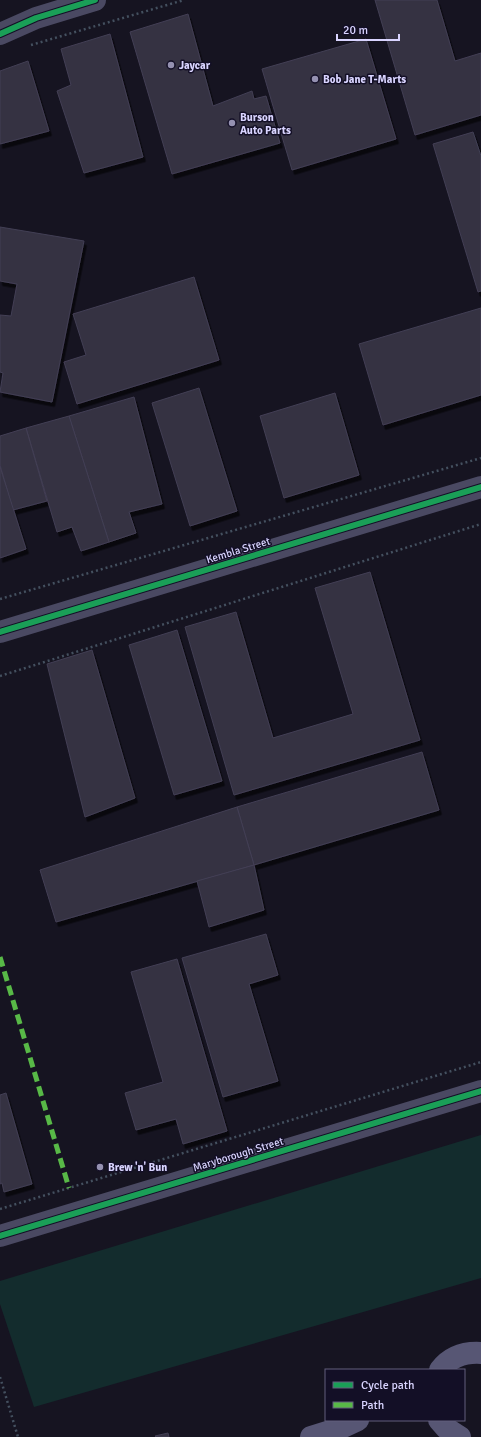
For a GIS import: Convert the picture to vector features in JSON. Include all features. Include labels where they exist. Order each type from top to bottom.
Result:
[{"type":"main road","points":[[441,1369],[456,1356],[472,1352],[481,1353]]},
{"type":"main road","points":[[310,1437],[356,1421]]},
{"type":"main road","points":[[440,1421],[450,1432],[460,1437]]},
{"type":"street","points":[[0,34],[36,18],[95,0]]},
{"type":"street","points":[[0,17],[36,18]]},
{"type":"street","name":"Kembla Street","points":[[0,632],[481,487]]},
{"type":"street","name":"Maryborough Street","points":[[0,1236],[481,1091]]},
{"type":"path","points":[[30,46],[184,0]]},
{"type":"path","points":[[0,599],[481,458]]},
{"type":"path","points":[[0,676],[481,524]]},
{"type":"path","points":[[0,1209],[481,1062]]},
{"type":"path","points":[[0,1377],[18,1437]]},
{"type":"green space","points":[[481,1135],[481,1278],[34,1407],[0,1304],[0,1281]]},
{"type":"building","points":[[375,0],[437,0],[455,61],[481,53],[481,115],[415,135]]},
{"type":"building","points":[[188,14],[213,106],[252,91],[254,99],[266,96],[280,143],[172,174],[130,32]]},
{"type":"building","points":[[110,34],[143,157],[84,173],[57,91],[71,85],[61,49]]},
{"type":"building","points":[[366,39],[396,139],[292,170],[262,69]]},
{"type":"building","points":[[28,61],[49,131],[0,144],[0,71]]},
{"type":"building","points":[[473,132],[481,156],[481,291],[478,292],[433,144]]},
{"type":"building","points":[[0,227],[84,241],[52,402],[0,392],[3,373],[0,372],[0,315],[11,316],[17,284],[0,281]]},
{"type":"building","points":[[194,277],[219,360],[77,404],[64,362],[86,355],[73,314]]},
{"type":"building","points":[[481,308],[481,395],[383,425],[359,344]]},
{"type":"building","points":[[199,388],[237,511],[190,526],[152,403]]},
{"type":"building","points":[[335,393],[359,475],[284,498],[260,416]]},
{"type":"building","points":[[134,397],[162,504],[129,512],[136,533],[109,542],[69,416]]},
{"type":"building","points":[[69,416],[109,542],[81,551],[72,527],[57,532],[26,428]]},
{"type":"building","points":[[26,428],[47,501],[13,510],[0,465],[0,436]]},
{"type":"building","points":[[0,467],[26,549],[0,558]]},
{"type":"building","points":[[370,572],[420,740],[234,795],[185,627],[236,612],[273,738],[353,714],[315,588]]},
{"type":"building","points":[[177,630],[222,781],[174,795],[129,645]]},
{"type":"building","points":[[92,650],[135,798],[85,817],[47,664]]},
{"type":"building","points":[[422,752],[439,810],[254,865],[237,807]]},
{"type":"building","points":[[237,807],[254,865],[56,922],[40,870]]},
{"type":"building","points":[[254,865],[264,910],[209,927],[197,881]]},
{"type":"building","points":[[266,934],[278,975],[249,984],[278,1081],[223,1097],[182,958]]},
{"type":"building","points":[[177,959],[227,1131],[183,1144],[176,1119],[136,1130],[125,1093],[163,1082],[131,972]]},
{"type":"building","points":[[6,1093],[32,1184],[4,1192],[2,1183],[0,1184],[0,1095]]},
{"type":"building","points":[[168,1433],[169,1437],[155,1436]]},
{"type":"marked path","points":[[0,957],[69,1188]]},
{"type":"cycle path","points":[[0,34],[36,18],[95,0]]},
{"type":"cycle path","points":[[0,632],[481,487]]},
{"type":"cycle path","points":[[0,1236],[481,1091]]},
{"type":"place","name":"Jaycar","points":[[171,65]]},
{"type":"place","name":"Bob Jane T-Marts","points":[[315,79]]},
{"type":"place","name":"Burson Auto Parts","points":[[232,123]]},
{"type":"place","name":"Brew 'n' Bun","points":[[100,1167]]}]
